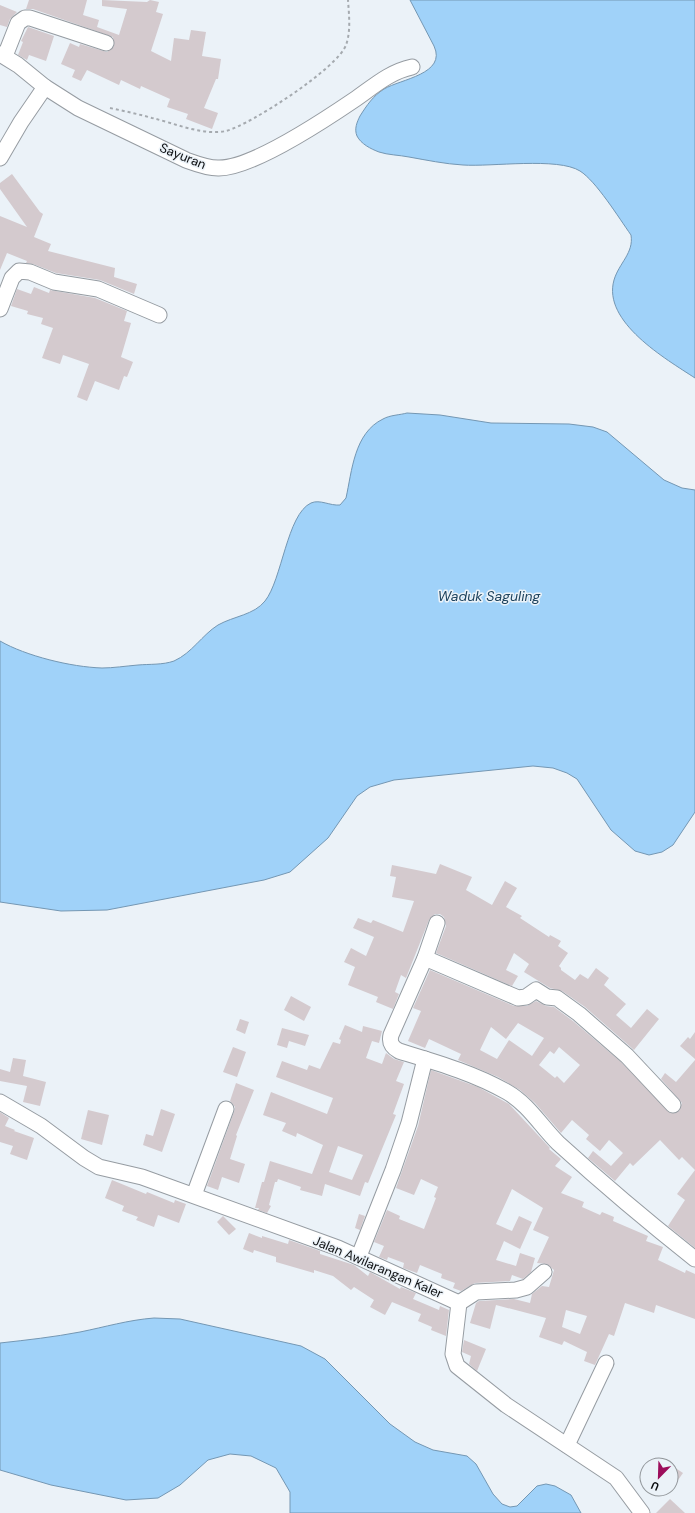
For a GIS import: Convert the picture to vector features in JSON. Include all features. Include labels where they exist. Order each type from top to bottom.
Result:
[{"type":"street","points":[[2,55],[18,23],[25,18],[30,18],[106,43]]},
{"type":"street","name":"Sayuran","points":[[2,55],[45,87],[78,108],[186,160],[202,166],[219,168],[232,166],[262,156],[344,107],[393,73],[412,67]]},
{"type":"street","points":[[0,158],[21,122],[45,87]]},
{"type":"street","points":[[0,309],[12,278],[20,271],[30,272],[54,282],[98,289],[159,315]]},
{"type":"street","points":[[437,923],[425,958],[390,1040],[392,1047],[399,1051],[465,1073],[508,1092],[536,1117],[557,1141],[638,1214],[695,1259]]},
{"type":"street","points":[[425,958],[518,998],[526,996],[536,990],[547,997],[557,998],[579,1014],[627,1056],[673,1105]]},
{"type":"street","points":[[359,1256],[396,1163],[409,1123],[425,1060]]},
{"type":"street","name":"Jalan Awilarangan Kaler","points":[[0,1102],[41,1126],[84,1158],[99,1167],[142,1177],[359,1256],[459,1303],[453,1354],[457,1366],[506,1406],[616,1478],[642,1513]]},
{"type":"street","points":[[194,1195],[226,1109]]},
{"type":"street","points":[[459,1303],[476,1292],[516,1290],[527,1286],[544,1272]]},
{"type":"street","points":[[567,1445],[606,1363]]},
{"type":"path","points":[[108,108],[207,131],[226,131],[233,128],[299,90],[328,68],[346,46],[349,21],[348,0]]},
{"type":"water","points":[[410,0],[695,0],[695,378],[668,361],[639,338],[618,310],[613,295],[614,280],[628,253],[631,235],[600,191],[580,171],[556,164],[541,163],[463,165],[442,163],[382,153],[370,148],[359,139],[356,131],[357,123],[360,116],[373,98],[384,89],[420,74],[434,63],[436,55],[434,46]]},
{"type":"water","name":"Waduk Saguling","points":[[407,413],[440,415],[491,423],[569,424],[593,427],[607,432],[664,480],[682,488],[695,490],[695,812],[673,845],[662,852],[649,855],[635,851],[611,830],[577,779],[567,773],[553,768],[533,766],[394,780],[370,787],[357,796],[328,838],[290,872],[264,880],[107,910],[61,911],[0,902],[0,641],[49,660],[90,667],[106,668],[161,664],[180,658],[192,649],[212,629],[224,622],[250,612],[265,601],[276,578],[290,533],[303,510],[314,502],[340,505],[346,498],[356,454],[366,433],[373,425],[383,419]]},
{"type":"water","points":[[154,1318],[180,1319],[301,1346],[325,1359],[390,1424],[415,1442],[433,1450],[467,1456],[476,1464],[493,1494],[502,1504],[510,1507],[517,1506],[537,1486],[546,1484],[555,1486],[571,1495],[581,1513],[290,1513],[290,1492],[276,1468],[251,1456],[230,1454],[208,1460],[180,1485],[158,1498],[126,1500],[51,1485],[0,1470],[0,1343],[80,1332],[126,1322]]},
{"type":"building","points":[[29,0],[87,0],[83,15],[99,20],[97,27],[119,35],[127,9],[102,6],[102,0],[147,2],[150,0],[159,2],[156,12],[163,14],[151,51],[171,61],[174,38],[189,40],[191,30],[206,32],[202,56],[221,59],[218,79],[216,79],[204,108],[218,113],[212,129],[186,119],[188,114],[167,107],[170,99],[141,86],[140,89],[121,80],[119,85],[87,70],[81,81],[72,77],[75,70],[61,64],[70,43],[79,47],[80,44],[107,52],[114,46],[113,37],[33,9],[26,9]]},
{"type":"building","points":[[0,5],[17,12],[10,19],[7,27],[0,25]]},
{"type":"building","points":[[28,27],[54,36],[46,61],[29,55],[27,60],[18,55],[23,42],[21,41]]},
{"type":"building","points":[[12,174],[43,214],[34,237],[51,244],[48,251],[115,268],[114,277],[137,284],[134,294],[100,280],[56,273],[33,264],[26,263],[27,261],[7,253],[0,270],[0,216],[27,227],[0,189],[0,183]]},
{"type":"building","points":[[34,287],[49,293],[50,290],[95,298],[127,311],[124,321],[131,323],[121,357],[133,362],[127,377],[124,376],[119,390],[95,381],[87,401],[77,397],[89,364],[63,355],[60,364],[42,358],[53,328],[41,324],[43,318],[27,314],[28,311],[11,306],[17,289],[31,294]]},
{"type":"building","points":[[440,864],[472,877],[466,890],[492,905],[505,881],[517,888],[506,907],[522,916],[520,918],[549,937],[550,935],[561,941],[558,946],[568,953],[559,966],[561,970],[575,980],[580,974],[588,979],[596,968],[609,978],[604,985],[626,1004],[616,1015],[631,1028],[647,1009],[659,1019],[634,1050],[585,1007],[562,991],[550,988],[524,972],[529,964],[514,953],[506,970],[518,976],[512,986],[436,953],[446,926],[444,917],[440,914],[435,914],[429,920],[406,978],[401,975],[395,992],[399,994],[393,1009],[376,1002],[378,997],[348,985],[355,967],[344,962],[351,948],[366,956],[374,937],[353,928],[358,918],[371,923],[373,920],[403,932],[414,901],[392,897],[396,877],[390,876],[392,865],[436,874]]},
{"type":"building","points":[[430,970],[514,1006],[527,1006],[536,1001],[546,1006],[554,1007],[573,1021],[621,1062],[670,1113],[679,1111],[682,1103],[661,1079],[665,1073],[676,1082],[695,1060],[695,1170],[682,1157],[679,1160],[660,1140],[633,1166],[630,1163],[615,1181],[588,1158],[593,1151],[611,1166],[623,1153],[609,1140],[600,1151],[586,1139],[589,1135],[572,1120],[561,1133],[535,1103],[520,1090],[498,1077],[458,1060],[461,1054],[429,1039],[425,1048],[408,1041],[421,1011],[413,1008]],"holes":[[[518,1023],[544,1038],[532,1056],[509,1040],[497,1059],[480,1050],[491,1027],[506,1039]],[[559,1047],[580,1065],[564,1083],[557,1076],[555,1078],[539,1065],[550,1051],[554,1054]]]},
{"type":"building","points":[[291,996],[311,1007],[304,1021],[284,1010]]},
{"type":"building","points":[[240,1019],[249,1022],[245,1034],[236,1030]]},
{"type":"building","points":[[345,1025],[362,1032],[363,1026],[382,1031],[379,1043],[372,1041],[366,1058],[382,1064],[386,1053],[394,1059],[404,1062],[396,1081],[404,1084],[393,1114],[396,1115],[368,1183],[365,1182],[360,1196],[325,1184],[322,1196],[300,1190],[301,1187],[278,1179],[277,1182],[275,1182],[269,1205],[271,1206],[267,1213],[258,1210],[259,1208],[255,1208],[262,1182],[264,1182],[270,1161],[312,1174],[323,1145],[297,1133],[296,1137],[282,1131],[286,1123],[263,1115],[271,1092],[327,1114],[333,1098],[276,1077],[282,1061],[307,1070],[309,1065],[320,1069],[333,1042],[340,1044],[341,1040],[339,1039]],"holes":[[[338,1146],[363,1155],[352,1180],[329,1172]]]},
{"type":"building","points":[[282,1028],[309,1035],[305,1046],[289,1041],[287,1048],[277,1045]]},
{"type":"building","points":[[695,1032],[695,1059],[680,1046],[688,1037],[690,1039]]},
{"type":"building","points":[[233,1047],[246,1052],[237,1077],[223,1072]]},
{"type":"building","points":[[13,1058],[26,1060],[23,1076],[46,1082],[40,1106],[23,1102],[27,1086],[0,1081],[0,1069],[10,1072]]},
{"type":"building","points":[[431,1070],[478,1087],[509,1104],[550,1148],[549,1149],[561,1159],[555,1166],[572,1177],[561,1193],[584,1202],[582,1207],[600,1215],[602,1212],[614,1217],[613,1221],[648,1236],[646,1241],[663,1247],[658,1260],[685,1273],[686,1270],[695,1274],[695,1319],[656,1305],[654,1313],[625,1303],[614,1336],[609,1334],[595,1365],[584,1361],[587,1352],[564,1341],[562,1345],[539,1337],[546,1318],[496,1305],[490,1329],[470,1323],[476,1303],[479,1301],[514,1299],[530,1303],[532,1294],[542,1286],[549,1287],[554,1270],[547,1264],[537,1263],[549,1237],[533,1230],[543,1208],[512,1189],[496,1224],[512,1231],[519,1216],[532,1222],[520,1249],[504,1241],[496,1260],[516,1266],[520,1253],[535,1258],[531,1272],[523,1279],[512,1275],[510,1281],[475,1283],[461,1291],[453,1288],[455,1283],[441,1278],[442,1274],[420,1265],[417,1273],[403,1268],[404,1263],[388,1257],[387,1260],[379,1257],[384,1246],[374,1242],[387,1210],[400,1216],[399,1219],[424,1229],[436,1198],[434,1197],[438,1187],[421,1179],[414,1195],[396,1188],[418,1126]],"holes":[[[566,1310],[587,1316],[580,1334],[562,1327]]]},
{"type":"building","points":[[236,1083],[254,1090],[236,1135],[237,1136],[230,1159],[245,1164],[239,1183],[222,1177],[218,1190],[207,1186],[234,1112],[235,1107],[230,1101]]},
{"type":"building","points":[[161,1109],[175,1114],[162,1152],[143,1145],[146,1134],[153,1136]]},
{"type":"building","points":[[88,1110],[109,1115],[102,1145],[81,1139]]},
{"type":"building","points":[[0,1112],[9,1118],[5,1126],[34,1138],[27,1160],[10,1154],[13,1146],[0,1142]]},
{"type":"building","points":[[695,1170],[695,1248],[668,1226],[685,1200],[677,1194]]},
{"type":"building","points":[[112,1180],[146,1194],[147,1192],[174,1203],[175,1200],[186,1204],[179,1223],[158,1215],[154,1227],[136,1220],[138,1217],[122,1211],[124,1206],[105,1198]]},
{"type":"building","points":[[359,1214],[365,1216],[360,1230],[355,1228]]},
{"type":"building","points":[[223,1216],[236,1229],[229,1235],[217,1222]]},
{"type":"building","points":[[249,1233],[262,1238],[262,1236],[288,1244],[289,1240],[320,1251],[320,1254],[354,1265],[368,1276],[370,1272],[400,1289],[401,1287],[416,1293],[413,1299],[439,1310],[440,1306],[449,1310],[446,1336],[431,1330],[432,1327],[418,1321],[421,1314],[392,1302],[385,1315],[370,1307],[374,1300],[354,1287],[351,1290],[333,1276],[314,1270],[314,1273],[276,1262],[276,1257],[254,1250],[253,1253],[243,1249]]},
{"type":"building","points":[[464,1340],[486,1349],[477,1371],[469,1364],[471,1356],[462,1352]]},
{"type":"building","points":[[679,1470],[683,1473],[679,1479]]},
{"type":"building","points":[[670,1499],[685,1513],[656,1513]]}]
